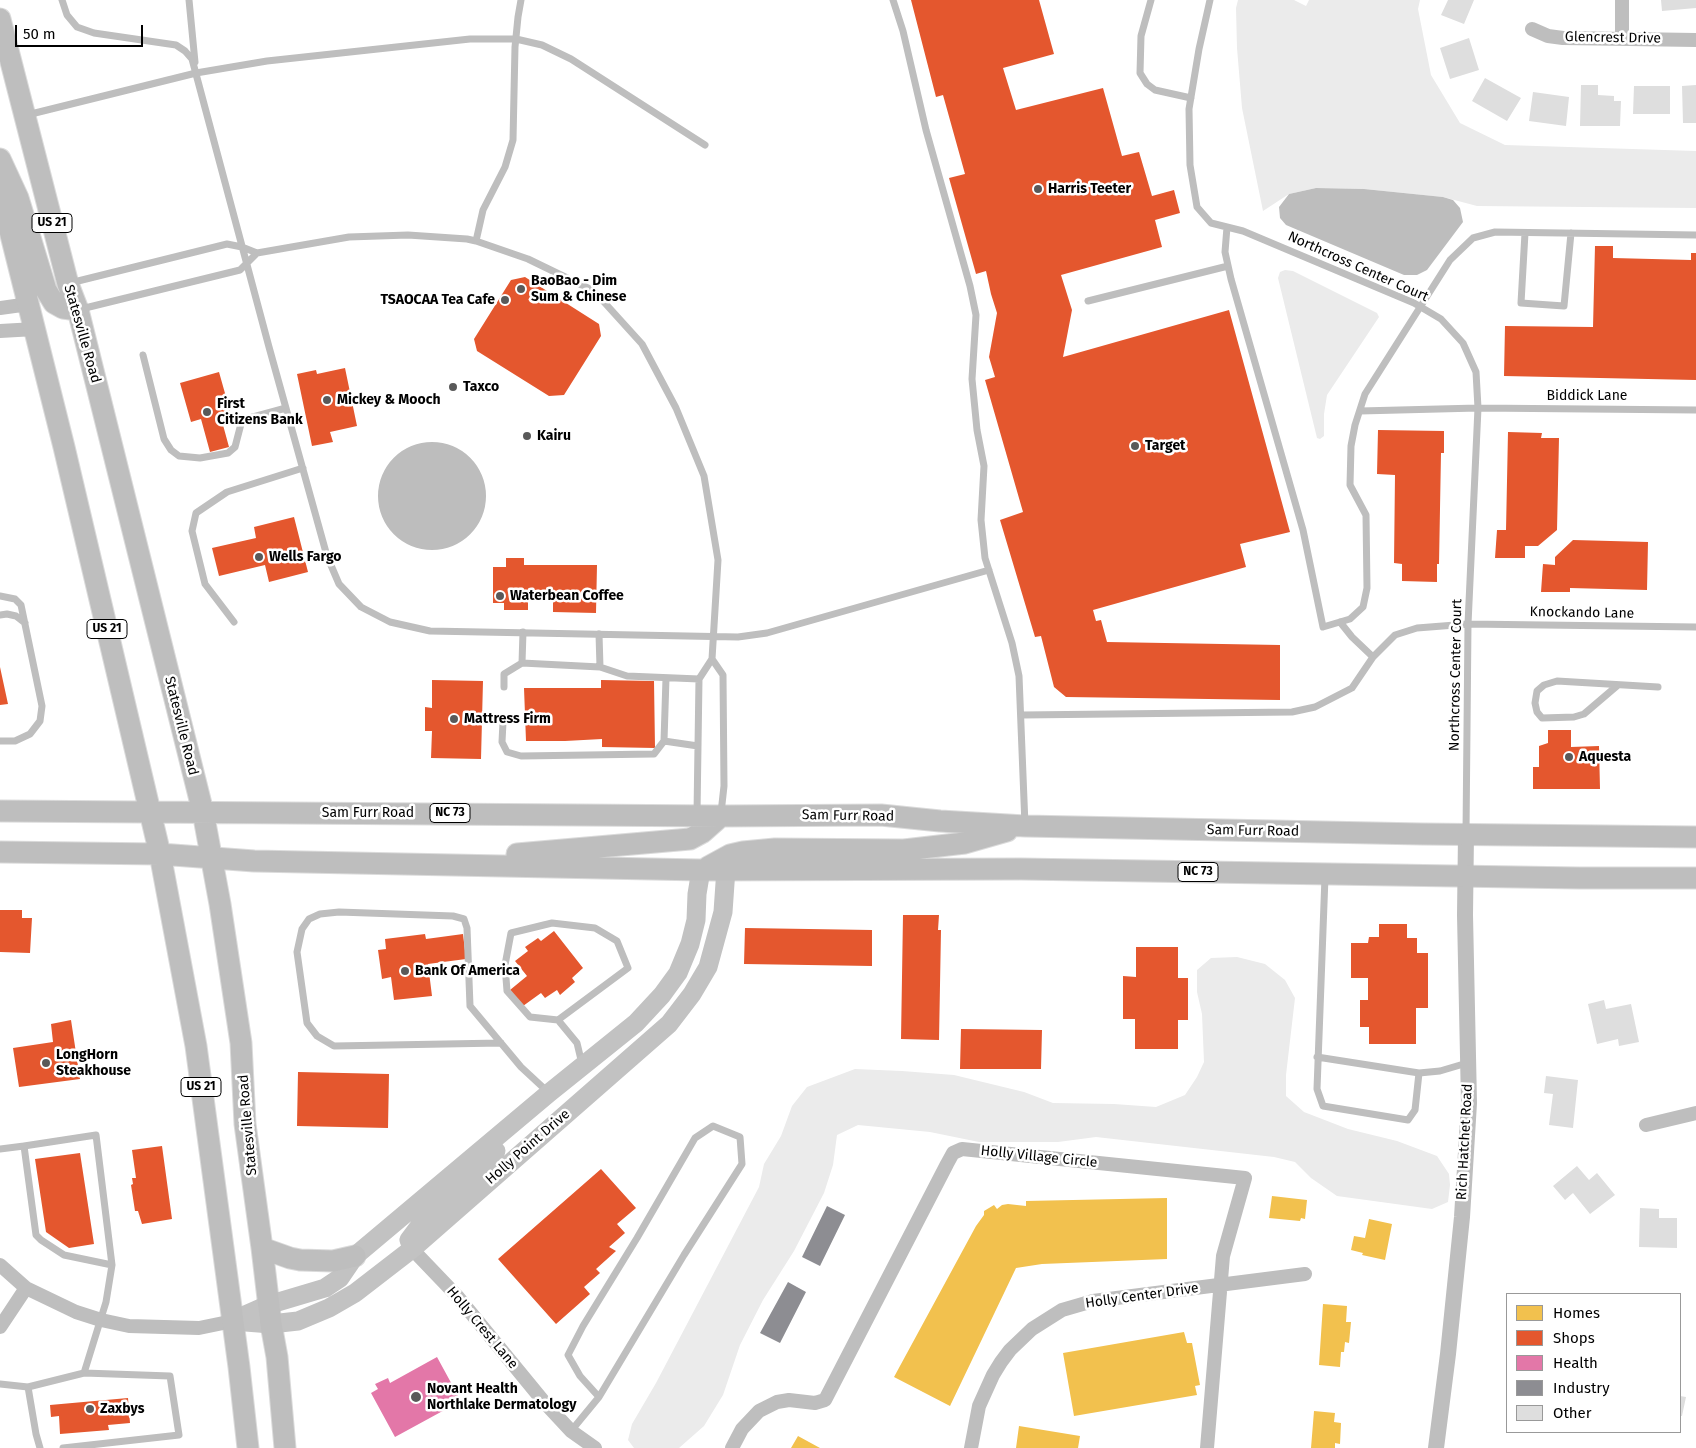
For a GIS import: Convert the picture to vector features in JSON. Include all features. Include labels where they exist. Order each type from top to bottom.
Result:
[{"type":"main road","name":"Statesville Road","points":[[0,19],[68,284],[78,310],[203,812],[241,1043],[245,1124],[278,1365],[286,1448]]},
{"type":"main road","points":[[0,159],[18,198],[46,290],[54,303],[63,308],[78,310]]},
{"type":"main road","name":"US 21","points":[[0,191],[136,747],[160,854],[196,1046],[233,1320],[248,1448]]},
{"type":"main road","name":"Sam Furr Road","points":[[0,811],[721,816],[881,815],[1025,826],[1696,837]]},
{"type":"main road","points":[[406,863],[684,840],[703,832],[721,816]]},
{"type":"main road","points":[[701,870],[730,855],[743,852],[775,849],[904,850],[965,843],[1025,826]]},
{"type":"main road","name":"NC 73","points":[[0,852],[160,854],[254,860],[701,870],[1030,870],[1696,878]]},
{"type":"main road","name":"Holly Point Drive","points":[[270,1314],[298,1321],[329,1308],[355,1293],[412,1249],[669,1024],[692,994],[708,967],[723,912],[726,869]]},
{"type":"main road","name":"Holly Point Drive","points":[[233,1320],[270,1314],[326,1288],[340,1278],[355,1256],[549,1093],[636,1023],[662,995],[678,973],[690,944],[696,920],[697,894],[701,870]]},
{"type":"main road","points":[[412,1249],[409,1240],[421,1224],[473,1176],[549,1093]]},
{"type":"main road","points":[[262,1248],[300,1260],[333,1261],[355,1256]]},
{"type":"street","points":[[1622,0],[1622,39]]},
{"type":"street","name":"Glencrest Drive","points":[[1532,29],[1548,36],[1563,38],[1696,40]]},
{"type":"street","points":[[0,308],[29,304]]},
{"type":"street","points":[[0,331],[35,329]]},
{"type":"street","name":"Rich Hatchet Road","points":[[1436,1448],[1462,1217],[1468,1103],[1466,834]]},
{"type":"street","points":[[1646,1124],[1696,1113]]},
{"type":"street","name":"Holly Village Circle","points":[[732,1448],[742,1429],[759,1411],[777,1402],[789,1400],[815,1403],[825,1400],[953,1152],[962,1149],[1246,1178],[1223,1256],[1207,1448]]},
{"type":"street","name":"Holly Crest Lane","points":[[412,1249],[457,1296],[544,1402],[571,1431],[595,1448]]},
{"type":"street","name":"Holly Point Drive","points":[[0,1265],[26,1288],[76,1312],[101,1320],[129,1326],[198,1328],[233,1320]]},
{"type":"street","name":"Holly Center Drive","points":[[972,1448],[979,1406],[993,1375],[1010,1350],[1032,1329],[1062,1310],[1094,1301],[1306,1274]]},
{"type":"street","points":[[0,1327],[26,1288]]},
{"type":"lane","points":[[62,0],[68,16],[77,27],[94,34],[176,45],[192,59],[327,556],[339,584],[361,607],[390,622],[430,631],[738,637],[761,634],[989,570]]},
{"type":"lane","points":[[189,0],[196,73]]},
{"type":"lane","points":[[476,241],[484,210],[505,167],[513,140],[516,39],[521,0]]},
{"type":"lane","points":[[893,0],[903,31],[926,130],[970,286],[976,315],[972,379],[984,466],[981,520],[986,558],[1012,643],[1019,676],[1025,826]]},
{"type":"lane","points":[[1152,0],[1141,36],[1140,72],[1147,84],[1156,90],[1191,98]]},
{"type":"lane","name":"Northcross Center Court","points":[[1210,0],[1199,48],[1189,110],[1190,165],[1197,207],[1210,223],[1242,231],[1414,303],[1441,319],[1463,342],[1476,372],[1478,408],[1468,624],[1466,834]]},
{"type":"lane","points":[[25,115],[196,73],[267,61],[470,39],[516,39],[542,45],[571,59],[705,145]]},
{"type":"lane","points":[[1227,227],[1225,252],[1228,266],[1303,530],[1323,627],[1350,620],[1363,607],[1367,588],[1366,515],[1350,485],[1351,446],[1365,394],[1450,260],[1473,238],[1494,232],[1696,234]]},
{"type":"lane","points":[[1525,232],[1521,303],[1564,306],[1571,233]]},
{"type":"lane","points":[[68,284],[227,244],[257,253],[349,237],[408,235],[476,241],[528,259],[594,291],[642,344],[676,408],[704,476],[718,560],[712,659],[699,679],[697,815]]},
{"type":"lane","points":[[78,310],[240,270],[257,253]]},
{"type":"lane","points":[[1088,302],[1228,266]]},
{"type":"lane","points":[[143,355],[164,439],[171,450],[179,456],[200,458],[228,453],[235,447],[242,420],[286,408]]},
{"type":"lane","name":"Biddick Lane","points":[[1360,410],[1478,408],[1696,410]]},
{"type":"lane","points":[[234,622],[205,584],[192,531],[196,513],[227,492],[302,468]]},
{"type":"lane","points":[[0,596],[15,599],[21,605],[42,706],[40,721],[30,734],[16,741],[0,741]]},
{"type":"lane","points":[[0,615],[16,616],[25,623]]},
{"type":"lane","points":[[1340,622],[1352,637],[1373,657]]},
{"type":"lane","name":"Knockando Lane","points":[[1022,715],[1292,712],[1315,707],[1352,688],[1373,657],[1395,634],[1416,628],[1468,624],[1696,627]]},
{"type":"lane","points":[[522,663],[523,632]]},
{"type":"lane","points":[[599,634],[600,666]]},
{"type":"lane","points":[[712,659],[723,675],[724,786],[721,816]]},
{"type":"lane","points":[[504,687],[504,674],[522,663],[600,666],[627,676],[699,679]]},
{"type":"lane","points":[[503,722],[502,742],[507,752],[521,756],[654,754],[664,741],[666,678]]},
{"type":"lane","points":[[1618,685],[1584,714],[1574,717],[1542,718],[1536,712],[1537,691],[1544,685],[1557,681],[1658,687]]},
{"type":"lane","points":[[664,741],[698,746]]},
{"type":"lane","points":[[1325,874],[1317,1089],[1323,1106],[1408,1120],[1415,1110],[1420,1073]]},
{"type":"lane","points":[[501,1043],[334,1046],[317,1036],[307,1023],[297,952],[302,929],[309,919],[320,914],[339,912],[453,916],[464,919],[467,928],[470,1006],[501,1043],[521,1067],[549,1093]]},
{"type":"lane","points":[[558,1020],[628,968],[617,941],[595,928],[552,923],[512,933],[505,965],[507,991],[530,1017],[558,1020],[577,1043],[583,1066]]},
{"type":"lane","points":[[1318,1057],[1420,1073],[1440,1071],[1468,1062]]},
{"type":"lane","points":[[571,1431],[599,1397],[684,1255],[742,1164],[740,1137],[713,1126],[695,1138],[583,1326],[568,1355],[580,1376],[599,1397]]},
{"type":"lane","points":[[0,1149],[96,1135],[112,1265],[106,1302],[84,1373]]},
{"type":"lane","points":[[24,1146],[36,1234],[41,1240],[64,1255],[112,1265]]},
{"type":"lane","points":[[0,1384],[28,1387],[84,1373],[170,1376],[179,1435],[63,1448]]},
{"type":"lane","points":[[28,1387],[40,1448]]},
{"type":"shaded area","points":[[1238,0],[1294,0],[1306,6],[1309,0],[1420,0],[1418,9],[1431,75],[1460,123],[1505,145],[1696,151],[1696,208],[1477,206],[1443,197],[1364,189],[1316,188],[1289,194],[1263,211],[1242,108],[1237,48],[1236,8]]},
{"type":"shaded area","points":[[1316,188],[1364,189],[1443,197],[1453,200],[1460,208],[1463,222],[1427,270],[1417,275],[1404,275],[1286,225],[1280,218],[1279,207],[1289,194]]},
{"type":"shaded area","points":[[1285,270],[1293,271],[1377,313],[1379,317],[1327,395],[1324,414],[1324,436],[1320,439],[1317,438],[1278,278],[1280,272]]},
{"type":"shaded area","points":[[432,442],[453,446],[470,458],[482,475],[486,496],[482,517],[470,534],[453,546],[432,550],[411,546],[394,534],[382,517],[378,496],[382,475],[394,458],[411,446]]},
{"type":"shaded area","points":[[1237,957],[1265,964],[1285,980],[1295,998],[1286,1075],[1286,1096],[1304,1112],[1348,1129],[1397,1141],[1437,1156],[1449,1174],[1448,1202],[1432,1209],[1337,1196],[1311,1178],[1295,1162],[1274,1157],[1096,1137],[1058,1142],[979,1142],[930,1132],[858,1125],[837,1135],[833,1165],[824,1193],[794,1251],[763,1300],[740,1345],[723,1395],[704,1426],[679,1448],[634,1448],[628,1440],[632,1424],[656,1383],[759,1187],[764,1164],[781,1136],[792,1106],[807,1087],[855,1069],[902,1071],[954,1075],[1024,1092],[1053,1103],[1156,1107],[1185,1095],[1204,1062],[1202,1014],[1197,992],[1197,970],[1211,958]]},
{"type":"building: Homes","points":[[1272,1196],[1307,1200],[1305,1219],[1301,1218],[1300,1221],[1269,1218]]},
{"type":"building: Homes","points":[[1167,1198],[1167,1259],[1042,1264],[1016,1268],[950,1406],[894,1377],[976,1226],[984,1215],[984,1211],[994,1205],[997,1209],[1002,1205],[1008,1204],[1026,1206],[1026,1201]]},
{"type":"building: Homes","points":[[1369,1219],[1392,1224],[1385,1260],[1362,1255],[1363,1253],[1351,1250],[1354,1236],[1365,1238]]},
{"type":"building: Homes","points":[[1323,1304],[1347,1306],[1346,1322],[1351,1322],[1349,1343],[1345,1342],[1344,1352],[1341,1352],[1340,1367],[1319,1365]]},
{"type":"building: Homes","points":[[1184,1332],[1187,1343],[1192,1343],[1200,1385],[1195,1386],[1197,1395],[1074,1416],[1063,1353]]},
{"type":"building: Homes","points":[[1314,1411],[1335,1413],[1334,1422],[1341,1423],[1340,1444],[1335,1443],[1335,1448],[1311,1448]]},
{"type":"building: Homes","points":[[1019,1426],[1080,1436],[1078,1448],[1016,1448]]},
{"type":"building: Homes","points":[[798,1436],[820,1448],[791,1448]]},
{"type":"building: Shops","points":[[911,0],[1039,0],[1054,54],[1003,68],[1016,110],[1103,88],[1122,156],[1139,152],[1152,196],[1174,190],[1180,213],[1155,220],[1162,247],[1061,275],[1072,310],[1063,357],[1229,310],[1290,532],[1240,544],[1246,567],[1093,610],[1096,621],[1101,620],[1107,642],[1280,645],[1280,700],[1066,697],[1054,687],[1041,636],[1035,637],[1000,520],[1023,512],[985,380],[995,377],[989,357],[997,313],[986,271],[976,274],[949,178],[965,174],[943,95],[936,97]]},
{"type":"building: Shops","points":[[1595,246],[1613,246],[1613,258],[1691,260],[1691,253],[1696,253],[1696,380],[1504,376],[1505,326],[1593,327]]},
{"type":"building: Shops","points":[[525,277],[599,324],[601,336],[564,395],[549,396],[477,351],[474,339],[511,280]]},
{"type":"building: Shops","name":"Mickey & Mooch","points":[[345,368],[357,426],[330,432],[333,442],[312,446],[297,374],[316,370],[317,374]]},
{"type":"building: Shops","name":"First Citizens Bank","points":[[219,372],[230,411],[220,414],[229,447],[210,452],[201,419],[191,422],[180,383]]},
{"type":"building: Shops","points":[[1378,430],[1444,431],[1444,453],[1441,453],[1437,582],[1402,581],[1402,564],[1394,563],[1395,475],[1377,474]]},
{"type":"building: Shops","points":[[1508,432],[1542,433],[1541,438],[1559,438],[1557,530],[1538,546],[1525,546],[1525,558],[1495,558],[1497,530],[1506,530]]},
{"type":"building: Shops","name":"Wells Fargo","points":[[294,517],[308,572],[269,582],[265,565],[219,576],[212,548],[256,538],[254,527]]},
{"type":"building: Shops","points":[[1573,540],[1648,542],[1647,590],[1570,588],[1570,592],[1541,592],[1543,564],[1555,565],[1555,557]]},
{"type":"building: Shops","points":[[506,558],[524,558],[524,565],[597,565],[596,613],[553,612],[553,601],[528,601],[528,610],[504,610],[504,603],[493,603],[493,567],[506,567]]},
{"type":"building: Shops","points":[[0,667],[8,704],[0,705]]},
{"type":"building: Shops","name":"Mattress Firm","points":[[432,680],[483,681],[481,759],[431,758],[432,731],[425,731],[425,707],[432,708]]},
{"type":"building: Shops","points":[[601,680],[654,681],[655,748],[602,747],[602,739],[526,741],[524,688],[601,688]]},
{"type":"building: Shops","name":"Aquesta","points":[[1548,730],[1571,730],[1571,747],[1599,746],[1600,789],[1533,789],[1533,767],[1539,767],[1539,746],[1548,743]]},
{"type":"building: Shops","points":[[0,910],[22,910],[22,918],[32,918],[30,953],[0,952]]},
{"type":"building: Shops","points":[[903,915],[939,915],[938,930],[941,930],[939,1040],[901,1039]]},
{"type":"building: Shops","points":[[1379,924],[1407,924],[1407,938],[1417,938],[1417,953],[1428,953],[1428,1008],[1416,1008],[1416,1044],[1369,1044],[1369,1027],[1360,1027],[1360,1000],[1368,1000],[1368,978],[1351,978],[1351,943],[1368,943],[1369,937],[1379,937]]},
{"type":"building: Shops","points":[[745,928],[872,930],[872,966],[744,964]]},
{"type":"building: Shops","points":[[554,931],[583,968],[572,978],[575,982],[560,995],[557,990],[545,998],[541,993],[523,1006],[510,990],[527,976],[515,961],[528,951],[525,947],[538,938],[541,941]]},
{"type":"building: Shops","name":"Bank Of America","points":[[425,934],[426,939],[463,934],[466,959],[428,964],[432,996],[394,1000],[391,977],[382,979],[378,950],[386,949],[385,939]]},
{"type":"building: Shops","points":[[1136,947],[1178,947],[1178,978],[1188,978],[1188,1020],[1178,1020],[1178,1049],[1135,1049],[1135,1019],[1123,1019],[1123,976],[1136,977]]},
{"type":"building: Shops","name":"LongHorn Steakhouse","points":[[71,1020],[80,1079],[19,1087],[13,1048],[53,1042],[51,1024]]},
{"type":"building: Shops","points":[[961,1029],[1042,1030],[1041,1069],[960,1069]]},
{"type":"building: Shops","points":[[298,1072],[389,1074],[388,1128],[297,1126]]},
{"type":"building: Shops","points":[[162,1146],[172,1219],[142,1224],[138,1211],[135,1211],[131,1185],[133,1184],[132,1178],[136,1178],[132,1150]]},
{"type":"building: Shops","points":[[80,1153],[94,1244],[69,1248],[46,1232],[35,1159]]},
{"type":"building: Shops","points":[[601,1169],[636,1208],[617,1224],[625,1233],[609,1247],[616,1251],[596,1269],[600,1273],[584,1287],[590,1294],[556,1324],[498,1259]]},
{"type":"building: Shops","points":[[128,1398],[130,1423],[108,1425],[109,1430],[60,1434],[59,1416],[51,1417],[50,1405]]},
{"type":"building: Health","name":"Novant Health Northlake Dermatology","points":[[437,1357],[461,1401],[395,1437],[371,1393],[378,1389],[375,1384],[388,1378],[390,1383]]},
{"type":"building: Industry","points":[[827,1206],[845,1215],[820,1266],[802,1257]]},
{"type":"building: Industry","points":[[788,1282],[806,1292],[780,1343],[760,1333]]},
{"type":"building: Other","points":[[1448,0],[1474,0],[1464,24],[1441,15]]},
{"type":"building: Other","points":[[1661,0],[1696,0],[1696,8],[1662,11]]},
{"type":"building: Other","points":[[1469,38],[1479,70],[1450,79],[1440,48]]},
{"type":"building: Other","points":[[1485,78],[1521,98],[1507,121],[1472,101]]},
{"type":"building: Other","points":[[1581,85],[1598,85],[1598,95],[1614,96],[1614,101],[1621,101],[1620,126],[1580,126]]},
{"type":"building: Other","points":[[1696,85],[1696,123],[1683,123],[1682,86]]},
{"type":"building: Other","points":[[1634,86],[1670,86],[1670,114],[1633,114]]},
{"type":"building: Other","points":[[1533,92],[1569,97],[1566,126],[1529,121]]},
{"type":"building: Other","points":[[1604,1000],[1606,1009],[1631,1004],[1639,1042],[1619,1046],[1618,1039],[1597,1044],[1588,1004]]},
{"type":"building: Other","points":[[1546,1076],[1578,1080],[1573,1128],[1549,1125],[1553,1094],[1544,1093]]},
{"type":"building: Other","points":[[1577,1166],[1589,1180],[1597,1173],[1615,1195],[1590,1214],[1573,1193],[1565,1200],[1553,1186]]},
{"type":"building: Other","points":[[1640,1208],[1659,1209],[1659,1218],[1677,1218],[1677,1248],[1639,1247]]},
{"type":"building: Other","points":[[1681,1396],[1686,1397],[1681,1416]]},
{"type":"place","name":"Harris Teeter","points":[[1038,189]]},
{"type":"place","name":"BaoBao - Dim Sum & Chinese","points":[[521,289]]},
{"type":"place","name":"TSAOCAA Tea Cafe","points":[[505,300]]},
{"type":"place","name":"Taxco","points":[[453,387]]},
{"type":"place","name":"Mickey & Mooch","points":[[327,400]]},
{"type":"place","name":"First Citizens Bank","points":[[207,412]]},
{"type":"place","name":"Kairu","points":[[527,436]]},
{"type":"place","name":"Target","points":[[1135,446]]},
{"type":"place","name":"Wells Fargo","points":[[259,557]]},
{"type":"place","name":"Waterbean Coffee","points":[[500,596]]},
{"type":"place","name":"Mattress Firm","points":[[454,719]]},
{"type":"place","name":"Aquesta","points":[[1569,757]]},
{"type":"place","name":"Bank Of America","points":[[405,971]]},
{"type":"place","name":"LongHorn Steakhouse","points":[[46,1063]]},
{"type":"place","name":"Novant Health Northlake Dermatology","points":[[416,1397]]},
{"type":"place","name":"Zaxbys","points":[[90,1409]]}]
